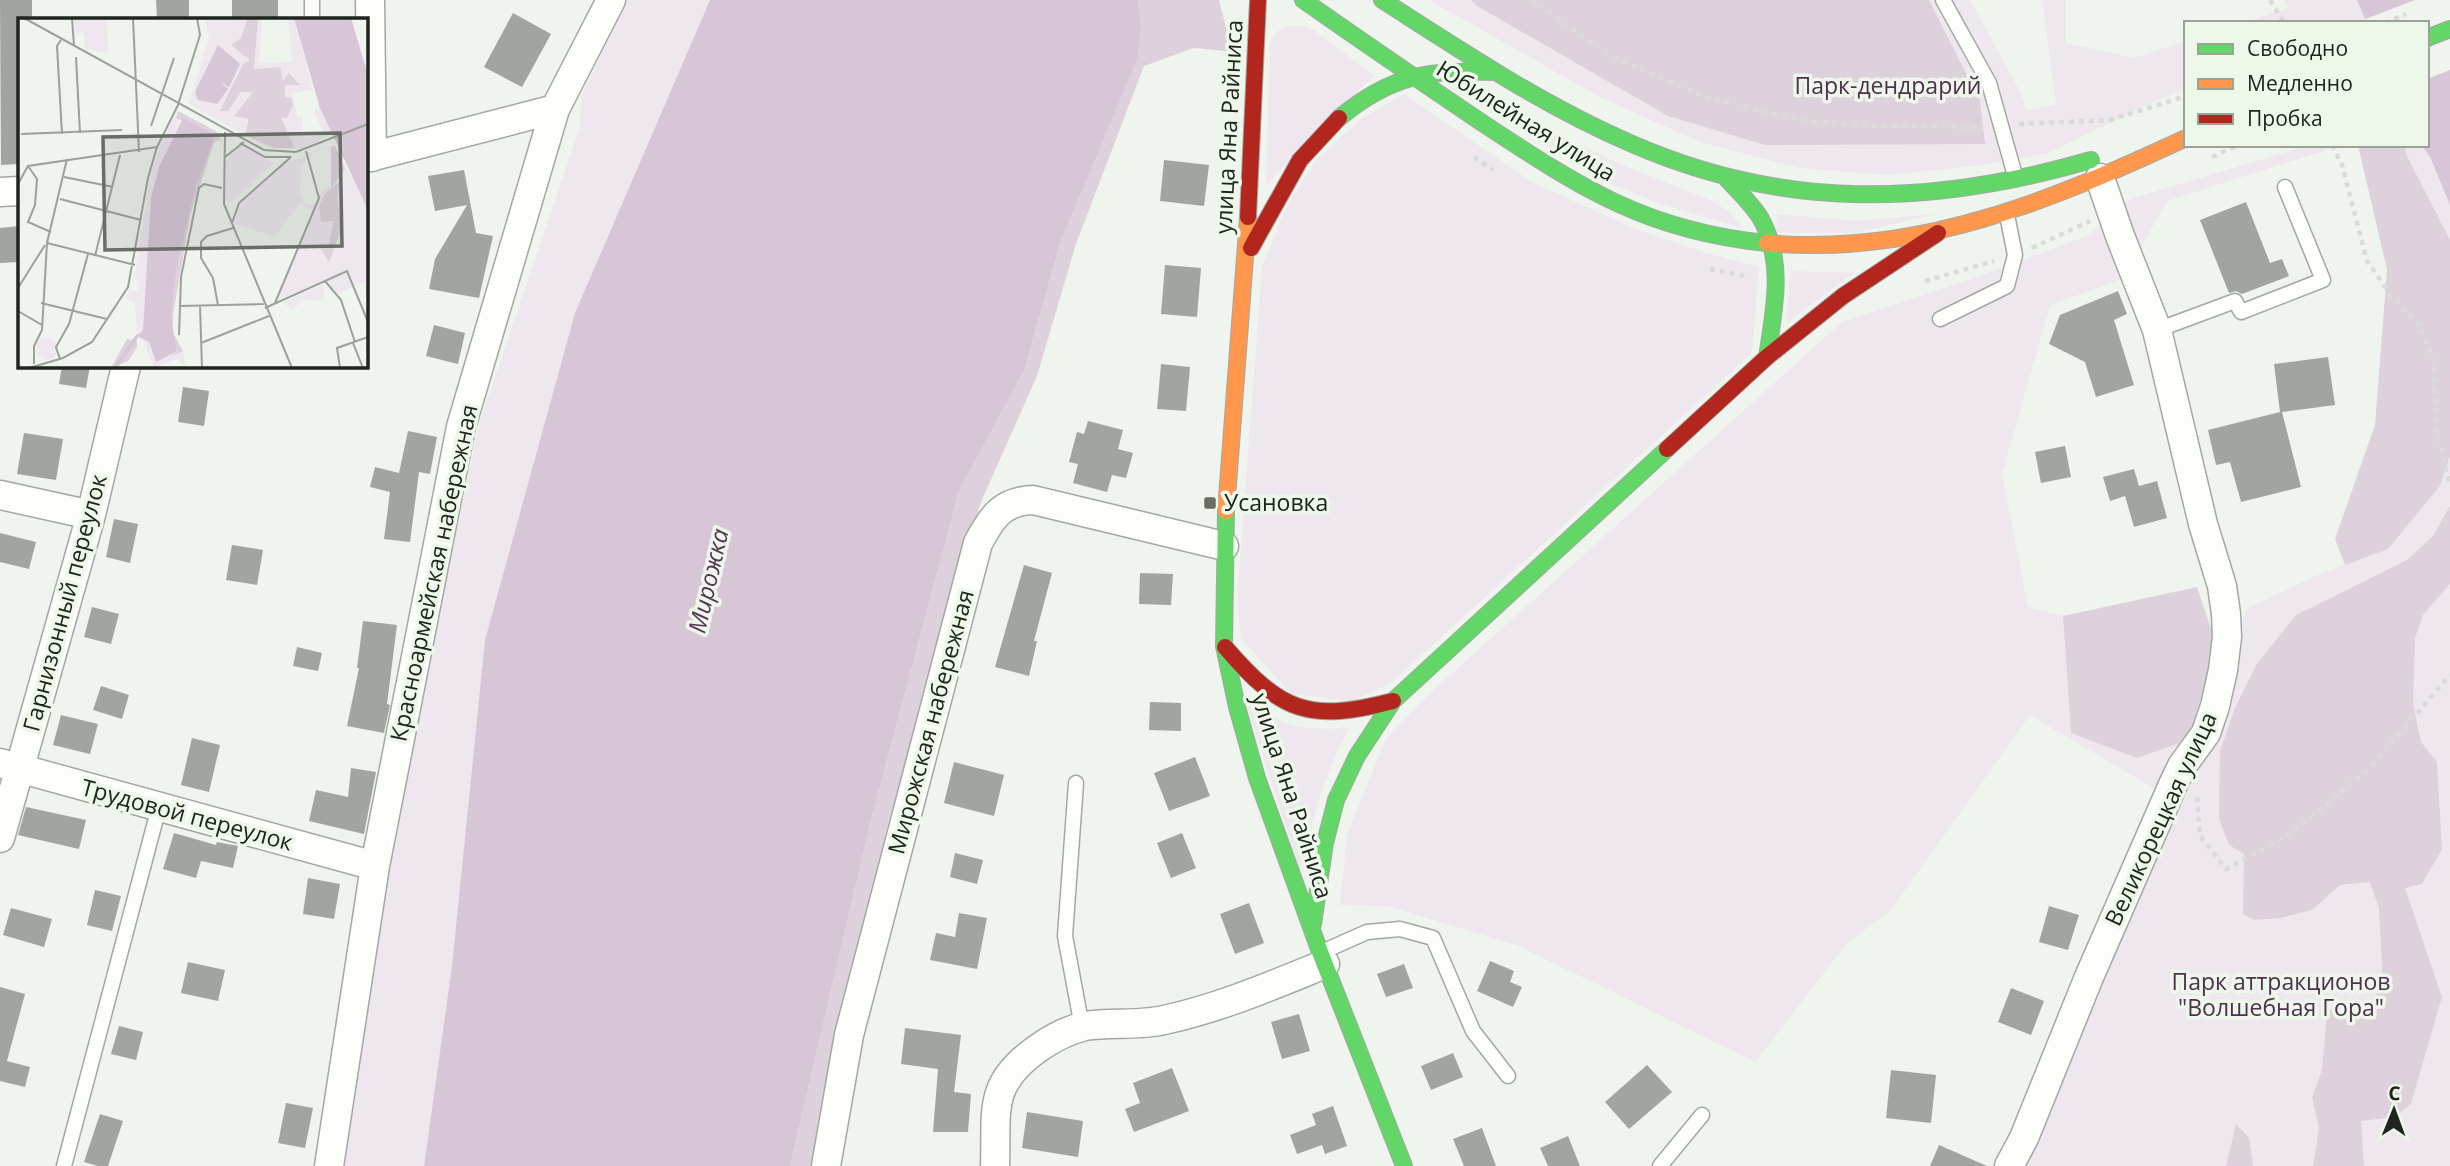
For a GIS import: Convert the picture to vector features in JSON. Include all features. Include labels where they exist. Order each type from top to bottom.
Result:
[{"type":"street","points":[[370,0],[369,157],[555,109]]},
{"type":"street","name":"Красноармейская набережная","points":[[328,1166],[374,866],[461,427],[555,109],[611,0]]},
{"type":"street","name":"улица Яна Райниса","points":[[1258,0],[1246,256],[1226,502],[1224,646],[1256,778],[1312,932],[1404,1166]]},
{"type":"street","name":"Юбилейная улица","points":[[1303,0],[1413,77],[1564,176],[1618,205],[1675,227],[1773,245],[1827,247],[1875,244],[1938,233],[2006,214],[2105,162],[2184,130]]},
{"type":"street","name":"Юбилейная улица","points":[[1381,0],[1495,72],[1580,120],[1668,159],[1726,178],[1780,189],[1879,195],[1959,191],[2105,162],[2184,139]]},
{"type":"street","points":[[2429,37],[2450,29]]},
{"type":"street","name":"улица Яна Райниса","points":[[1246,256],[1293,171],[1321,136],[1363,100],[1386,87],[1413,77],[1448,71],[1495,72]]},
{"type":"street","name":"Великорецкая улица","points":[[2009,1166],[2024,1138],[2089,977],[2172,787],[2182,766],[2206,733],[2223,670],[2227,637],[2222,586],[2203,524],[2157,331],[2120,236],[2105,162]]},
{"type":"street","points":[[1726,178],[1760,218],[1773,245],[1779,275],[1767,357]]},
{"type":"street","points":[[0,192],[18,191]]},
{"type":"street","points":[[1312,932],[1320,864],[1341,787],[1366,740],[1393,701],[1767,357],[1843,296],[1938,233]]},
{"type":"street","name":"Гарнизонный переулок","points":[[0,838],[10,766],[92,515],[126,368]]},
{"type":"street","points":[[0,495],[92,515]]},
{"type":"street","name":"Мирожская набережная","points":[[826,1166],[849,1035],[978,543],[988,524],[1017,500],[1033,500],[1224,546]]},
{"type":"street","points":[[1224,646],[1249,676],[1277,700],[1315,712],[1345,712],[1393,701]]},
{"type":"street","name":"Трудовой переулок","points":[[10,766],[374,866]]},
{"type":"street","points":[[995,1166],[997,1102],[1001,1086],[1025,1057],[1052,1038],[1082,1027],[1162,1021],[1251,993],[1323,958]]},
{"type":"lane","points":[[312,0],[312,18]]},
{"type":"lane","points":[[1943,0],[1989,83],[2016,180]]},
{"type":"lane","points":[[2157,331],[2235,301],[2241,312],[2323,281],[2285,187]]},
{"type":"lane","points":[[1940,319],[2007,286],[2015,255],[2006,214]]},
{"type":"lane","points":[[1076,783],[1065,936],[1082,1027]]},
{"type":"lane","points":[[64,1166],[159,807]]},
{"type":"lane","points":[[1323,958],[1367,932],[1400,929],[1433,938],[1473,1031],[1508,1076]]},
{"type":"lane","points":[[1660,1166],[1702,1115]]},
{"type":"path","points":[[1531,0],[1614,58],[1706,97],[1791,118],[1852,125],[1983,128],[2110,120],[2184,97]]},
{"type":"path","points":[[2270,0],[2283,21]]},
{"type":"path","points":[[2333,147],[2342,165],[2367,261],[2390,295],[2419,325],[2433,358],[2437,432],[2450,486]]},
{"type":"path","points":[[2194,751],[2200,836],[2226,869],[2289,835],[2368,769],[2450,675]]},
{"type":"green space","points":[[627,0],[710,0],[575,313],[485,640],[452,966],[424,1166],[342,1166],[390,866],[439,610],[480,422],[580,127],[581,97]]},
{"type":"green space","points":[[1138,0],[1219,0],[1234,58],[1231,109],[1226,51],[1194,48],[1144,66],[1076,244],[1037,376],[981,502],[887,827],[813,1166],[790,1166],[870,824],[959,491],[1024,371],[1061,240],[1141,23]]},
{"type":"green space","name":"Парк-дендрарий","points":[[1429,0],[1970,0],[2017,86],[2027,111],[2056,104],[2042,0],[2066,0],[2066,43],[2134,58],[2184,42],[2184,90],[2048,153],[1984,165],[1888,175],[1799,168],[1700,142],[1600,97]]},
{"type":"green space","name":"Парк-дендрарий","points":[[1471,0],[1929,0],[1980,101],[1985,144],[1765,145],[1668,116],[1477,6]]},
{"type":"green space","points":[[2285,0],[2357,0],[2366,19],[2248,21],[2288,8]]},
{"type":"green space","points":[[1298,25],[1314,30],[1374,75],[1266,185],[1270,42],[1281,29]]},
{"type":"green space","points":[[1449,87],[1494,96],[1569,140],[1711,200],[1728,211],[1742,228],[1661,204],[1610,183]]},
{"type":"green space","points":[[1404,94],[1532,182],[1633,228],[1703,252],[1759,267],[1752,353],[1391,683],[1352,701],[1291,694],[1241,638],[1237,601],[1262,267],[1286,208],[1316,160],[1361,119]]},
{"type":"green space","points":[[2303,147],[2336,147],[2167,201],[2123,279],[2050,305],[2002,474],[2028,607],[2063,616],[2071,733],[2188,740],[2153,788],[2030,715],[1890,911],[1847,943],[1755,1062],[1519,946],[1387,906],[1340,905],[1347,835],[1386,739],[1436,688],[1842,322],[1980,276],[2087,236],[2130,199]]},
{"type":"green space","points":[[2358,147],[2405,147],[2450,240],[2450,456],[2440,486],[2388,549],[2345,565],[2335,539],[2375,425],[2387,270]]},
{"type":"green space","points":[[2405,147],[2423,147],[2431,159],[2450,205],[2450,240]]},
{"type":"green space","points":[[1777,214],[1856,221],[1936,214],[1855,233],[1776,233]]},
{"type":"green space","points":[[1791,271],[1854,273],[1786,323]]},
{"type":"green space","name":"Парк аттракционов \"Волшебная Гора\"","points":[[2450,456],[2450,1166],[2020,1166],[2104,981],[2147,876],[2198,772],[2246,609],[2315,576],[2388,549],[2440,486]]},
{"type":"green space","points":[[2450,506],[2450,584],[2423,615],[2415,638],[2413,704],[2421,742],[2437,762],[2442,849],[2422,884],[2405,888],[2442,997],[2411,1104],[2394,1117],[2361,1121],[2364,1166],[2313,1166],[2319,1128],[2312,1098],[2322,1070],[2327,1013],[2336,1005],[2371,1002],[2383,985],[2379,908],[2370,882],[2340,885],[2312,910],[2280,918],[2254,920],[2243,914],[2244,854],[2229,845],[2219,819],[2220,751],[2235,708],[2257,664],[2296,615],[2407,560],[2433,536]]},
{"type":"green space","points":[[2197,587],[2217,646],[2188,740],[2137,758],[2071,733],[2063,616]]},
{"type":"green space","points":[[1244,697],[1272,716],[1293,725],[1304,728],[1349,728],[1325,780],[1300,871]]},
{"type":"green space","points":[[2236,1124],[2249,1138],[2253,1166],[2226,1166]]},
{"type":"water","name":"Мирожка","points":[[710,0],[1138,0],[1141,23],[1137,59],[1061,240],[1024,371],[959,491],[870,824],[790,1166],[424,1166],[452,966],[485,640],[575,313]]},
{"type":"water","points":[[2357,0],[2450,0],[2450,205],[2423,147],[2429,147],[2429,21],[2366,21]]},
{"type":"pier","points":[[2415,0],[2450,0],[2450,70],[2429,78],[2429,21],[2363,20]]},
{"type":"building","points":[[0,0],[32,0],[32,18],[18,18],[18,164],[1,165]]},
{"type":"building","points":[[156,0],[189,0],[189,18],[157,18]]},
{"type":"building","points":[[232,0],[278,0],[278,18],[232,18]]},
{"type":"building","points":[[513,13],[551,34],[522,87],[484,67]]},
{"type":"building","points":[[1164,160],[1209,165],[1204,206],[1160,201]]},
{"type":"building","points":[[464,170],[476,233],[493,236],[479,298],[429,289],[435,259],[467,205],[435,211],[428,176]]},
{"type":"building","points":[[2246,202],[2270,263],[2282,259],[2289,276],[2242,294],[2236,291],[2229,293],[2200,220]]},
{"type":"building","points":[[18,226],[18,262],[0,263],[0,228]]},
{"type":"building","points":[[1165,265],[1201,268],[1197,317],[1161,314]]},
{"type":"building","points":[[2118,291],[2127,314],[2114,320],[2134,385],[2096,397],[2085,362],[2049,344],[2060,315]]},
{"type":"building","points":[[434,325],[465,333],[458,364],[426,356]]},
{"type":"building","points":[[2328,357],[2335,405],[2282,412],[2301,487],[2241,502],[2230,462],[2216,465],[2208,430],[2280,412],[2274,364]]},
{"type":"building","points":[[1161,364],[1190,367],[1186,411],[1157,409]]},
{"type":"building","points":[[62,368],[90,368],[86,388],[59,384]]},
{"type":"building","points":[[183,387],[209,391],[204,426],[178,422]]},
{"type":"building","points":[[1088,421],[1123,430],[1118,449],[1133,453],[1126,478],[1112,475],[1107,492],[1073,483],[1078,464],[1069,462],[1077,432],[1084,434]]},
{"type":"building","points":[[408,431],[437,437],[430,474],[419,472],[410,542],[384,539],[390,492],[370,487],[375,467],[399,473]]},
{"type":"building","points":[[24,433],[63,439],[56,480],[17,474]]},
{"type":"building","points":[[2065,446],[2071,477],[2041,483],[2035,452]]},
{"type":"building","points":[[2134,469],[2139,486],[2157,481],[2167,518],[2134,527],[2125,496],[2110,501],[2103,477]]},
{"type":"building","points":[[114,519],[138,524],[130,563],[106,557]]},
{"type":"building","points":[[0,533],[36,542],[29,569],[0,562]]},
{"type":"building","points":[[232,545],[263,550],[257,585],[226,580]]},
{"type":"building","points":[[1024,565],[1052,573],[1034,641],[1037,641],[1029,676],[995,667]]},
{"type":"building","points":[[1140,573],[1173,574],[1171,605],[1139,604]]},
{"type":"building","points":[[92,607],[119,614],[111,644],[84,637]]},
{"type":"building","points":[[363,621],[397,625],[387,704],[390,705],[384,733],[347,726],[359,668]]},
{"type":"building","points":[[297,647],[322,653],[318,671],[293,666]]},
{"type":"building","points":[[101,686],[129,695],[122,719],[93,710]]},
{"type":"building","points":[[1150,702],[1181,703],[1181,731],[1149,730]]},
{"type":"building","points":[[61,715],[98,724],[90,754],[53,745]]},
{"type":"building","points":[[192,738],[220,745],[209,792],[181,785]]},
{"type":"building","points":[[1195,757],[1210,796],[1169,811],[1154,773]]},
{"type":"building","points":[[954,762],[1004,775],[994,816],[944,803]]},
{"type":"building","points":[[351,768],[376,772],[364,834],[309,821],[316,790],[348,797]]},
{"type":"building","points":[[26,807],[86,820],[79,849],[18,835]]},
{"type":"building","points":[[174,833],[216,845],[217,842],[238,846],[233,868],[201,861],[196,878],[163,869]]},
{"type":"building","points":[[1182,833],[1196,868],[1171,878],[1157,843]]},
{"type":"building","points":[[955,853],[983,860],[977,884],[950,877]]},
{"type":"building","points":[[308,878],[340,884],[334,919],[303,914]]},
{"type":"building","points":[[95,890],[121,896],[112,931],[87,925]]},
{"type":"building","points":[[1249,903],[1264,943],[1235,954],[1220,914]]},
{"type":"building","points":[[2049,906],[2079,915],[2068,950],[2039,942]]},
{"type":"building","points":[[11,908],[52,919],[44,947],[3,935]]},
{"type":"building","points":[[959,913],[987,918],[977,969],[930,960],[936,933],[955,937]]},
{"type":"building","points":[[1490,961],[1514,971],[1510,982],[1522,987],[1513,1007],[1477,991]]},
{"type":"building","points":[[188,962],[225,970],[218,1001],[181,993]]},
{"type":"building","points":[[1404,964],[1413,988],[1386,997],[1377,974]]},
{"type":"building","points":[[0,987],[25,994],[7,1061],[30,1067],[25,1087],[0,1081]]},
{"type":"building","points":[[2011,988],[2044,1001],[2031,1035],[1998,1022]]},
{"type":"building","points":[[1299,1014],[1310,1051],[1282,1059],[1271,1022]]},
{"type":"building","points":[[119,1026],[143,1032],[136,1060],[111,1054]]},
{"type":"building","points":[[905,1028],[961,1035],[954,1092],[971,1094],[968,1132],[933,1132],[938,1069],[901,1064]]},
{"type":"building","points":[[1453,1053],[1463,1077],[1431,1090],[1421,1066]]},
{"type":"building","points":[[1647,1065],[1672,1092],[1629,1129],[1605,1102]]},
{"type":"building","points":[[1172,1068],[1189,1111],[1134,1132],[1125,1109],[1140,1103],[1133,1083]]},
{"type":"building","points":[[1891,1070],[1936,1075],[1931,1123],[1886,1118]]},
{"type":"building","points":[[286,1103],[313,1108],[305,1148],[278,1143]]},
{"type":"building","points":[[1333,1106],[1347,1146],[1325,1154],[1322,1145],[1297,1154],[1290,1135],[1316,1125],[1312,1114]]},
{"type":"building","points":[[1027,1112],[1083,1121],[1078,1157],[1022,1148]]},
{"type":"building","points":[[100,1114],[123,1121],[108,1166],[84,1162]]},
{"type":"building","points":[[1482,1128],[1496,1166],[1464,1166],[1453,1139]]},
{"type":"building","points":[[1568,1136],[1580,1166],[1548,1166],[1540,1148]]},
{"type":"building","points":[[1939,1145],[1987,1166],[1930,1166]]},
{"type":"traffic: fast","points":[[1303,0],[1545,164],[1612,201],[1683,228],[1767,243]]},
{"type":"traffic: fast","points":[[1382,0],[1503,76],[1597,128],[1688,165],[1745,181],[1802,190],[1859,194],[1916,193],[1974,186],[2091,160]]},
{"type":"traffic: fast","points":[[2429,37],[2450,29]]},
{"type":"traffic: fast","points":[[1339,118],[1376,92],[1412,78],[1450,72],[1495,72]]},
{"type":"traffic: fast","points":[[1726,178],[1761,219],[1773,253],[1776,287],[1767,357]]},
{"type":"traffic: fast","points":[[1313,924],[1325,843],[1336,800],[1357,756],[1393,701],[1667,449]]},
{"type":"traffic: fast","points":[[1226,511],[1224,646],[1237,707],[1257,778],[1320,952],[1404,1166]]},
{"type":"traffic: slow","points":[[1767,243],[1822,245],[1877,241],[1930,232],[2034,202],[2085,183],[2184,139]]},
{"type":"traffic: slow","points":[[1226,511],[1248,217]]},
{"type":"traffic: jam","points":[[1248,217],[1258,0]]},
{"type":"traffic: jam","points":[[1251,248],[1300,160],[1339,118]]},
{"type":"traffic: jam","points":[[1667,449],[1767,357],[1843,296],[1938,233]]},
{"type":"traffic: jam","points":[[1225,647],[1263,686],[1298,707],[1339,711],[1393,701]]},
{"type":"place","name":"Усановка","points":[[1210,503]]}]
